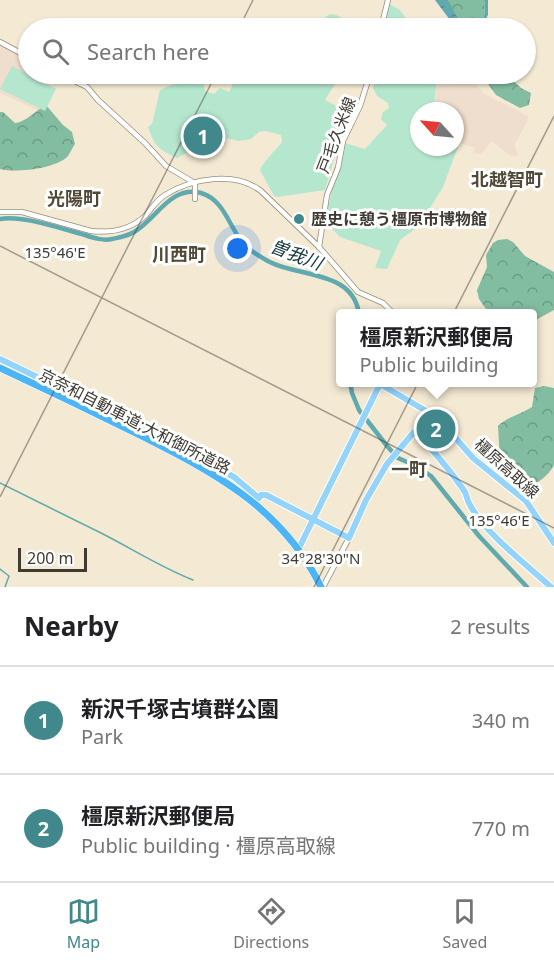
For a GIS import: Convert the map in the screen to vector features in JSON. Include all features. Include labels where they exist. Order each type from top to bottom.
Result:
[{"type":"highway","name":"京奈和自動車道;大和御所道路","points":[[0,368],[150,441],[241,492],[282,529],[304,556],[322,587]]},
{"type":"main road","points":[[0,359],[146,430],[235,478],[259,498],[261,495],[266,495],[349,538],[367,499],[392,457],[414,432],[458,483],[466,494],[469,504],[482,520],[512,552],[551,587]]},
{"type":"main road","name":"橿原高取線","points":[[298,550],[377,387]]},
{"type":"main road","name":"橿原高取線","points":[[386,387],[438,418],[473,458],[529,504],[554,543]]},
{"type":"main road","points":[[226,473],[243,491]]},
{"type":"street","points":[[384,18],[388,0]]},
{"type":"street","points":[[0,42],[18,52]]},
{"type":"street","points":[[81,84],[87,87],[166,166],[194,184]]},
{"type":"street","name":"戸毛久米線","points":[[319,248],[327,195],[338,168],[343,141],[360,106],[367,84]]},
{"type":"street","points":[[0,212],[22,212],[91,231],[119,230],[138,222],[165,195],[194,184],[238,180],[253,185],[319,248],[358,292],[383,303],[389,309]]},
{"type":"street","points":[[194,184],[195,198]]},
{"type":"street","points":[[322,587],[349,538]]},
{"type":"shaded area","points":[[0,43],[18,53],[18,84],[47,84],[56,89],[43,113],[0,93]]},
{"type":"shaded area","points":[[436,84],[478,84],[483,93],[528,116],[514,145],[518,154],[516,157],[509,155],[492,141],[481,154],[473,153],[475,148],[464,144],[464,102],[435,102]]},
{"type":"green space","points":[[448,0],[484,0],[483,18],[456,18]]},
{"type":"green space","points":[[389,4],[400,10],[406,18],[384,18]]},
{"type":"green space","points":[[330,14],[343,18],[324,18]]},
{"type":"green space","points":[[12,66],[18,69],[18,84],[46,84],[56,89],[45,111],[0,89]]},
{"type":"green space","points":[[173,84],[204,84],[205,91],[214,94],[220,88],[229,92],[233,84],[335,84],[325,100],[352,114],[339,142],[325,190],[274,196],[260,170],[282,142],[281,135],[266,131],[259,132],[251,139],[239,141],[214,138],[177,158],[161,150],[155,143],[148,127],[152,124],[160,90]]},
{"type":"green space","points":[[374,84],[436,84],[434,102],[410,102],[410,156],[455,156],[443,187],[419,226],[400,240],[387,269],[375,268],[381,251],[340,237],[325,221],[345,143],[365,149],[387,125],[381,119],[383,112],[389,108],[388,103],[377,96],[373,88]]},
{"type":"green space","points":[[488,84],[517,84],[531,93],[529,105],[520,108],[496,95]]},
{"type":"green space","points":[[46,105],[72,132],[75,144],[68,156],[44,167],[25,170],[0,169],[0,112],[15,123]]},
{"type":"green space","points":[[507,239],[513,242],[525,256],[554,272],[554,310],[537,319],[537,309],[486,309],[479,299],[477,290],[487,267],[486,255],[493,243]]},
{"type":"green space","points":[[544,386],[554,388],[554,465],[542,479],[526,487],[504,472],[500,461],[498,426],[532,407],[535,388]]},
{"type":"water","points":[[435,0],[448,0],[458,18],[448,18]]},
{"type":"water","points":[[484,0],[488,0],[488,15],[483,18]]},
{"type":"waterway","name":"曽我川","points":[[0,219],[31,221],[109,240],[134,232],[173,198],[191,192],[201,193],[216,202],[246,247],[278,266],[335,282],[355,299],[358,309]]},
{"type":"waterway","name":"曽我川","points":[[351,387],[359,410],[387,446],[398,458],[431,476],[479,536],[527,587]]},
{"type":"waterway","points":[[0,483],[193,580]]},
{"type":"waterway","points":[[0,569],[9,576],[5,587]]},
{"type":"place","name":"新沢千塚古墳群公園","points":[[203,136]]},
{"type":"place","name":"歴史に憩う橿原市博物館","points":[[299,219]]},
{"type":"place","name":"橿原新沢郵便局","points":[[436,429]]},
{"type":"district","name":"北越智町","points":[[507,180]]},
{"type":"district","name":"光陽町","points":[[74,199]]},
{"type":"district","name":"川西町","points":[[179,255]]},
{"type":"district","name":"一町","points":[[409,470]]}]
